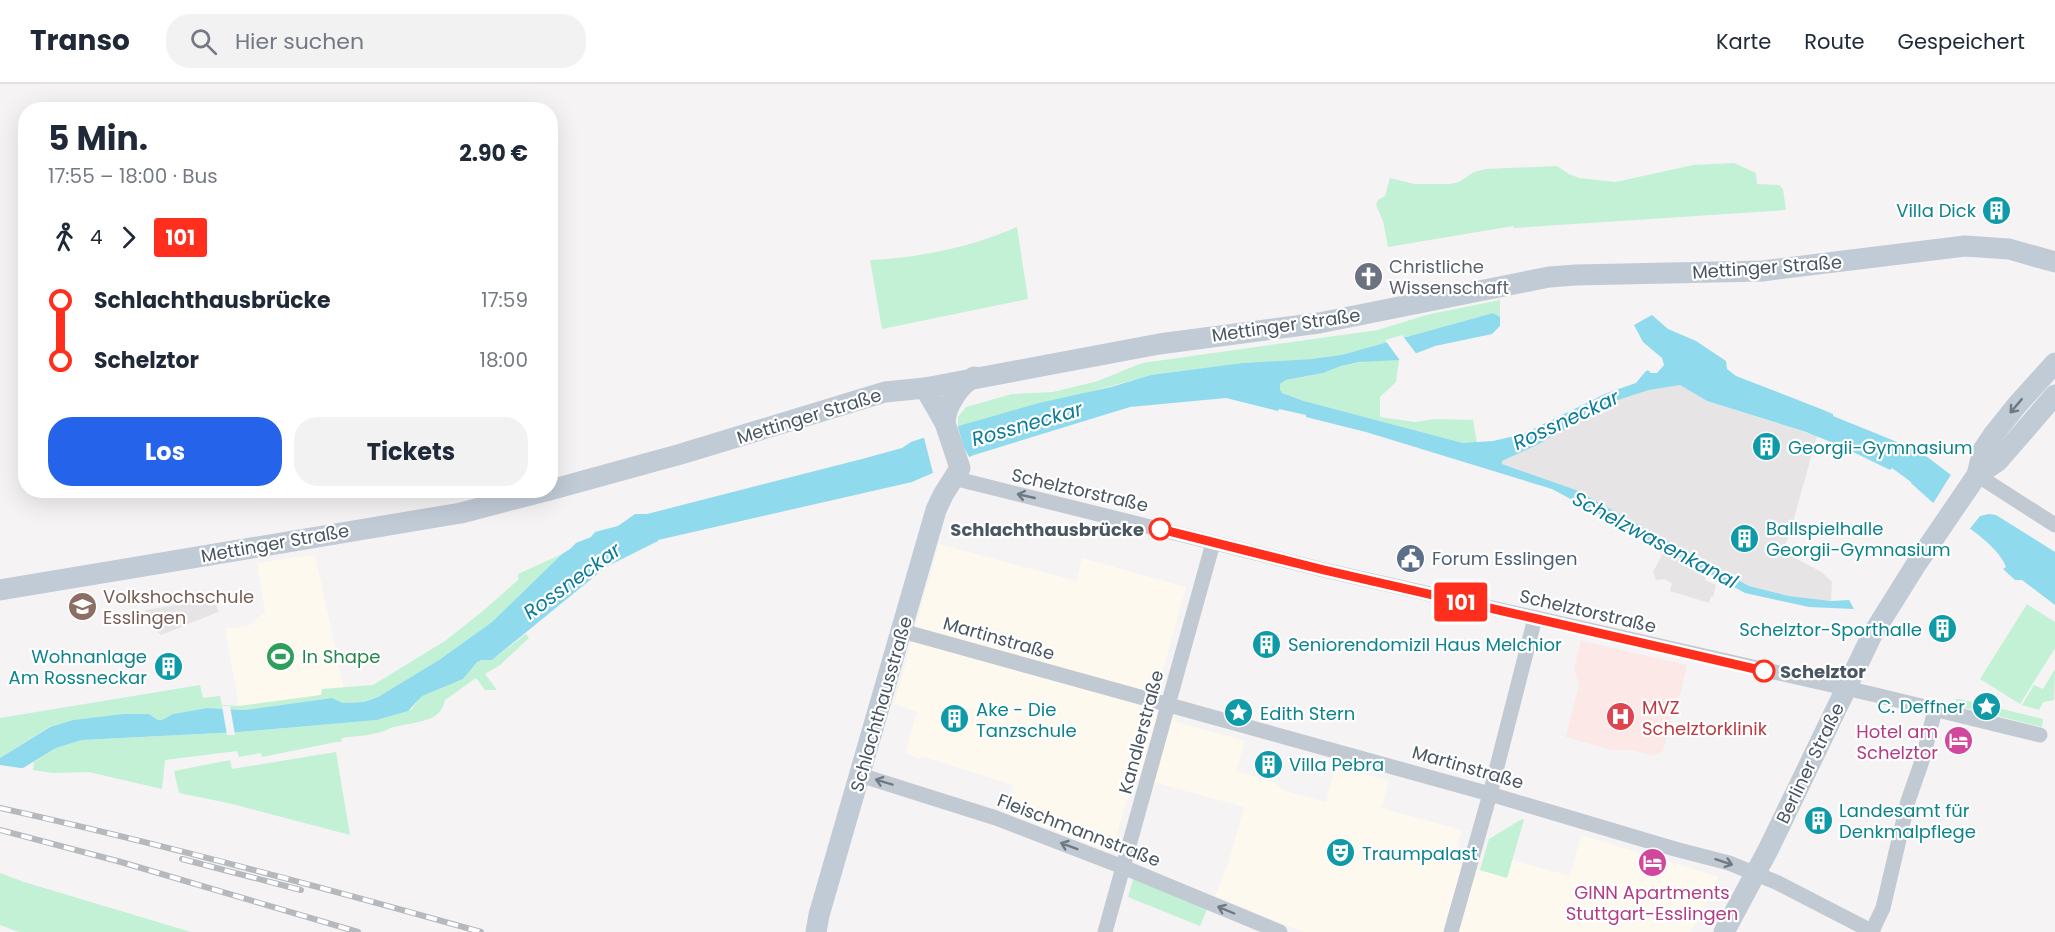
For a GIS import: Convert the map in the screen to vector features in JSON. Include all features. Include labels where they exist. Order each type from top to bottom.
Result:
[{"type":"main road","name":"Mettinger Straße","points":[[558,488],[690,451],[885,392],[926,388],[974,377],[1159,344],[1333,321],[1562,275],[1762,271],[1965,246],[1996,248],[2034,255],[2055,262]]},
{"type":"main road","name":"Mettinger Straße","points":[[2034,255],[2055,269]]},
{"type":"main road","name":"Berliner Straße","points":[[1724,932],[1756,874],[1845,689],[1886,611],[1973,480],[1983,450],[1993,435],[2055,363]]},
{"type":"main road","points":[[938,425],[961,389],[974,377]]},
{"type":"main road","points":[[926,388],[953,472]]},
{"type":"main road","name":"Berliner Straße","points":[[1973,480],[2003,456],[2055,395]]},
{"type":"main road","name":"Schlachthausstraße","points":[[816,932],[936,510],[953,472]]},
{"type":"main road","name":"Mettinger Straße","points":[[0,590],[449,515],[521,498]]},
{"type":"street","name":"Schelztorstraße","points":[[953,472],[1214,543],[2040,735]]},
{"type":"street","points":[[1973,480],[2055,525]]},
{"type":"street","name":"Kandlerstraße","points":[[1105,932],[1214,543]]},
{"type":"street","points":[[1451,932],[1490,794],[1535,618]]},
{"type":"street","name":"Martinstraße","points":[[902,631],[1490,794],[1729,863],[1785,886],[1873,932]]},
{"type":"street","points":[[1873,932],[1883,908],[1908,801],[1922,761],[1935,710]]},
{"type":"street","name":"Fleischmannstraße","points":[[860,775],[996,818],[1123,867],[1280,932]]},
{"type":"shaded area","name":"Georgii-Gymnasium","points":[[1680,385],[1707,401],[1817,436],[1789,536],[1782,551],[1823,573],[1832,582],[1831,601],[1789,596],[1749,586],[1576,490],[1502,464],[1502,461],[1539,444],[1612,402],[1649,390]]},
{"type":"shaded area","points":[[939,544],[1076,581],[1082,558],[1186,587],[1158,688],[1177,722],[1245,741],[1236,771],[1274,782],[1285,791],[1326,802],[1336,766],[1389,781],[1381,808],[1462,830],[1453,863],[1507,878],[1512,860],[1570,876],[1581,835],[1719,877],[1691,932],[1303,932],[1215,896],[1229,861],[1244,807],[1133,779],[1113,848],[1107,851],[1003,811],[1013,785],[905,753],[917,712],[894,704]]},
{"type":"shaded area","points":[[1664,551],[1707,575],[1705,580],[1716,585],[1709,603],[1670,591],[1672,583],[1664,579],[1656,580],[1653,572]]},
{"type":"shaded area","points":[[315,555],[344,688],[322,689],[322,695],[239,706],[225,629],[248,626],[265,612],[257,564]]},
{"type":"shaded area","points":[[215,598],[218,612],[161,635],[149,624],[146,610]]},
{"type":"shaded area","name":"MVZ Schelztorklinik","points":[[1581,641],[1687,665],[1663,751],[1654,756],[1632,750],[1612,750],[1566,737],[1579,685],[1574,669]]},
{"type":"green space","points":[[1734,163],[1756,173],[1757,184],[1779,185],[1783,189],[1786,210],[1514,228],[1513,226],[1388,247],[1383,221],[1376,205],[1378,200],[1385,196],[1390,178],[1414,184],[1450,184],[1459,182],[1474,172],[1486,169],[1557,166],[1579,178],[1616,182],[1693,165]]},
{"type":"green space","points":[[1017,227],[1028,299],[882,329],[870,260],[907,257],[964,246]]},
{"type":"green space","points":[[1500,300],[1500,317],[1493,313],[1341,355],[1242,363],[1152,375],[958,427],[958,417],[966,407],[1012,394],[1053,392],[1098,381],[1142,363],[1378,330],[1426,315]]},
{"type":"green space","points":[[1375,360],[1399,360],[1396,382],[1380,397],[1380,417],[1415,422],[1435,419],[1473,420],[1477,443],[1463,443],[1304,401],[1280,391],[1280,384],[1286,380]]},
{"type":"green space","points":[[562,554],[492,622],[439,660],[378,697],[364,702],[343,703],[332,698],[245,710],[207,708],[173,714],[162,720],[149,714],[73,720],[49,727],[0,758],[0,718],[200,685],[203,698],[220,696],[222,705],[239,706],[321,695],[322,689],[373,685],[445,641],[518,580],[518,574]]},
{"type":"green space","points":[[2027,604],[2055,622],[2055,648],[2020,704],[1980,679]]},
{"type":"green space","points":[[526,634],[529,638],[500,665],[485,674],[497,690],[485,690],[476,678],[445,700],[443,708],[432,717],[392,727],[383,732],[342,738],[341,742],[262,757],[261,753],[239,757],[237,751],[165,760],[162,789],[89,772],[53,773],[33,770],[34,762],[56,748],[82,740],[239,732],[377,720],[412,709],[421,696],[459,681],[477,662],[492,660]]},
{"type":"green space","points":[[2055,669],[2054,700],[2043,702],[2039,710],[2022,705],[2034,685],[2043,689]]},
{"type":"green space","points":[[1956,699],[2043,719],[2042,727],[1957,706]]},
{"type":"green space","points":[[336,752],[350,835],[228,803],[179,793],[174,771],[230,760],[232,769]]},
{"type":"green space","points":[[1522,819],[1524,820],[1507,878],[1480,870],[1489,839]]},
{"type":"green space","points":[[0,873],[191,932],[19,932],[0,925]]},
{"type":"green space","points":[[1134,876],[1208,907],[1200,926],[1128,897]]},
{"type":"water","points":[[1493,313],[1500,317],[1500,326],[1492,334],[1435,346],[1399,360],[1360,362],[1323,373],[1286,380],[1280,384],[1280,390],[1282,393],[1304,401],[1463,443],[1493,441],[1523,434],[1607,393],[1636,383],[1648,370],[1651,373],[1657,373],[1664,365],[1662,358],[1643,342],[1634,325],[1652,315],[1668,329],[1696,341],[1726,361],[1727,369],[1736,376],[1833,414],[1833,416],[1926,456],[1996,515],[2055,552],[2055,605],[2022,580],[2015,580],[2003,569],[2006,567],[1994,549],[1892,468],[1890,470],[1806,432],[1707,401],[1680,385],[1649,390],[1612,402],[1539,444],[1502,461],[1502,464],[1576,490],[1749,586],[1789,596],[1831,601],[1849,600],[1854,609],[1809,607],[1745,593],[1552,489],[1366,432],[1306,417],[1306,415],[1279,409],[1278,411],[1226,398],[1130,407],[974,455],[912,482],[658,540],[606,567],[492,660],[477,662],[463,679],[422,696],[408,711],[377,720],[239,732],[82,740],[56,748],[0,782],[0,758],[50,727],[73,720],[124,714],[149,714],[162,720],[173,714],[207,708],[245,710],[332,698],[343,703],[364,702],[378,697],[439,660],[492,622],[576,543],[591,537],[595,532],[618,526],[635,514],[647,514],[862,459],[902,448],[911,442],[962,425],[1151,375],[1242,363],[1341,355]]},
{"type":"pier","points":[[1402,335],[1418,356],[1401,362],[1385,340]]},
{"type":"pier","points":[[957,424],[964,448],[971,460],[945,471],[933,473],[923,434]]},
{"type":"pier","points":[[1952,473],[1998,512],[1996,515],[1980,516],[1968,531],[1932,505]]},
{"type":"pier","points":[[222,706],[230,706],[235,735],[227,735]]},
{"type":"pier","points":[[0,765],[27,769],[0,785]]},
{"type":"railway","points":[[0,808],[121,836],[481,932]]},
{"type":"railway","points":[[0,830],[121,862],[358,932]]},
{"type":"railway","points":[[182,859],[301,890]]},
{"type":"bus line","name":"101","points":[[1160,529],[1324,570],[1764,671]]},
{"type":"place","name":"Villa Dick","points":[[1997,210]]},
{"type":"place","name":"Christliche Wissenschaft","points":[[1368,276]]},
{"type":"place","name":"Georgii-Gymnasium","points":[[1767,447]]},
{"type":"place","name":"Schlachthausbrücke","points":[[1160,529]]},
{"type":"place","name":"Ballspielhalle Georgii-Gymnasium","points":[[1745,538]]},
{"type":"place","name":"Forum Esslingen","points":[[1411,558]]},
{"type":"place","name":"Volkshochschule Esslingen","points":[[82,606]]},
{"type":"place","name":"Schelztor-Sporthalle","points":[[1943,629]]},
{"type":"place","name":"Seniorendomizil Haus Melchior","points":[[1267,644]]},
{"type":"place","name":"In Shape","points":[[281,656]]},
{"type":"place","name":"Wohnanlage Am Rossneckar","points":[[168,666]]},
{"type":"place","name":"Schelztor","points":[[1764,671]]},
{"type":"place","name":"C. Deffner","points":[[1986,706]]},
{"type":"place","name":"Edith Stern","points":[[1239,713]]},
{"type":"place","name":"MVZ Schelztorklinik","points":[[1621,717]]},
{"type":"place","name":"Ake - Die Tanzschule","points":[[955,719]]},
{"type":"place","name":"Hotel am Schelztor","points":[[1959,741]]},
{"type":"place","name":"Villa Pebra","points":[[1268,764]]},
{"type":"place","name":"Landesamt für Denkmalpflege","points":[[1818,820]]},
{"type":"place","name":"Traumpalast","points":[[1341,853]]},
{"type":"place","name":"GINN Apartments Stuttgart-Esslingen","points":[[1652,863]]},
{"type":"water label","name":"Rossneckar","points":[[1566,420]]},
{"type":"water label","name":"Rossneckar","points":[[1027,424]]},
{"type":"water label","name":"Schelzwasenkanal","points":[[1655,540]]},
{"type":"water label","name":"Rossneckar","points":[[572,581]]}]
